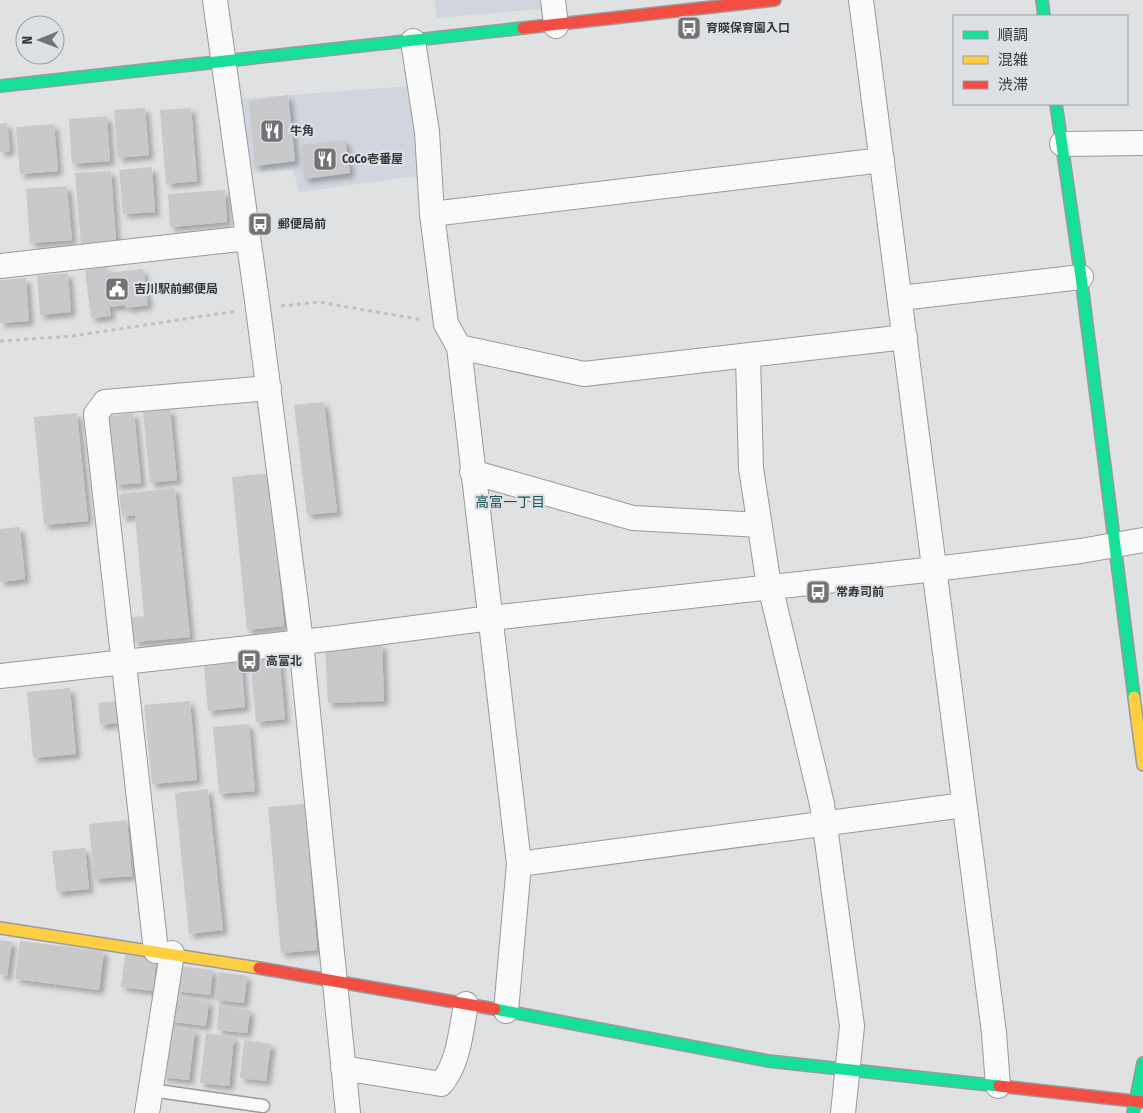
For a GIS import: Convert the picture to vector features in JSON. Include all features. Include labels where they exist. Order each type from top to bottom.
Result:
[{"type":"street","points":[[215,0],[222,62],[269,388],[301,642],[348,1113]]},
{"type":"street","points":[[553,0],[556,26]]},
{"type":"street","points":[[0,86],[556,26],[775,0]]},
{"type":"street","points":[[861,0],[994,1033],[998,1086]]},
{"type":"street","points":[[1042,0],[1044,15]]},
{"type":"street","points":[[413,41],[427,132],[432,214],[446,324],[459,347],[519,864],[506,1011]]},
{"type":"street","points":[[1056,105],[1081,277],[1143,765]]},
{"type":"street","points":[[1062,144],[1143,144]]},
{"type":"street","points":[[432,214],[882,160]]},
{"type":"street","points":[[0,266],[248,238]]},
{"type":"street","points":[[900,298],[1081,277]]},
{"type":"street","points":[[459,347],[584,374],[748,357],[905,337]]},
{"type":"street","points":[[748,357],[751,468],[769,587],[822,804],[852,1026],[844,1113]]},
{"type":"street","points":[[148,1113],[164,952],[123,662],[96,414],[105,402],[269,388]]},
{"type":"street","points":[[472,472],[632,518],[760,525]]},
{"type":"street","points":[[0,676],[301,642],[491,618],[935,569],[1114,546],[1143,540]]},
{"type":"street","points":[[519,864],[964,805]]},
{"type":"street","points":[[0,928],[164,952],[466,1004],[768,1061],[1139,1101]]},
{"type":"street","points":[[343,1068],[441,1084],[450,1074],[458,1047],[466,1004]]},
{"type":"street","points":[[1133,1113],[1139,1101],[1143,1063]]},
{"type":"lane","points":[[151,1090],[263,1106]]},
{"type":"path","points":[[0,341],[73,336],[258,308],[319,302],[446,324]]},
{"type":"shaded area","points":[[435,0],[540,0],[541,9],[437,18]]},
{"type":"shaded area","points":[[411,86],[418,176],[299,192],[293,169],[253,172],[239,99]]},
{"type":"building","name":"牛角","points":[[288,95],[295,161],[255,166],[249,101]]},
{"type":"building","points":[[145,108],[149,155],[118,158],[114,110]]},
{"type":"building","points":[[191,108],[197,181],[166,184],[160,110]]},
{"type":"building","points":[[107,116],[110,161],[72,164],[69,119]]},
{"type":"building","points":[[7,123],[10,151],[0,152],[0,124]]},
{"type":"building","points":[[54,124],[58,171],[20,174],[16,127]]},
{"type":"building","name":"CoCo壱番屋","points":[[345,140],[350,173],[304,179],[301,145]]},
{"type":"building","points":[[152,167],[155,212],[123,214],[119,170]]},
{"type":"building","points":[[111,171],[116,241],[81,244],[75,173]]},
{"type":"building","points":[[67,186],[72,240],[30,243],[26,189]]},
{"type":"building","points":[[225,190],[227,222],[170,227],[168,194]]},
{"type":"building","points":[[107,267],[108,273],[143,269],[148,305],[126,308],[125,305],[109,307],[111,316],[91,318],[85,270]]},
{"type":"building","points":[[68,273],[71,312],[40,315],[37,276]]},
{"type":"building","points":[[26,278],[29,321],[0,323],[0,280]]},
{"type":"building","points":[[324,402],[337,512],[307,515],[294,405]]},
{"type":"building","points":[[170,409],[177,480],[150,483],[143,412]]},
{"type":"building","points":[[77,413],[88,521],[44,525],[34,417]]},
{"type":"building","points":[[134,413],[141,483],[115,485],[108,416]]},
{"type":"building","points":[[269,473],[284,626],[247,630],[232,477]]},
{"type":"building","points":[[175,488],[190,637],[134,642],[131,617],[144,616],[135,515],[122,517],[119,494]]},
{"type":"building","points":[[20,527],[25,579],[0,582],[0,529]]},
{"type":"building","points":[[382,644],[384,701],[328,703],[325,646]]},
{"type":"building","points":[[279,655],[285,719],[256,722],[250,658]]},
{"type":"building","points":[[241,662],[245,707],[208,711],[204,666]]},
{"type":"building","points":[[70,688],[76,754],[33,758],[27,692]]},
{"type":"building","points":[[116,701],[118,723],[100,725],[98,703]]},
{"type":"building","points":[[190,701],[197,780],[152,784],[144,705]]},
{"type":"building","points":[[249,724],[255,791],[219,794],[213,727]]},
{"type":"building","points":[[208,789],[223,930],[189,934],[175,793]]},
{"type":"building","points":[[305,804],[317,950],[281,953],[268,807]]},
{"type":"building","points":[[127,820],[132,876],[94,879],[89,824]]},
{"type":"building","points":[[85,848],[89,889],[57,892],[52,851]]},
{"type":"building","points":[[0,940],[12,942],[7,976],[0,975]]},
{"type":"building","points":[[20,941],[104,951],[99,990],[15,979]]},
{"type":"building","points":[[125,955],[156,959],[153,991],[121,987]]},
{"type":"building","points":[[178,966],[213,970],[210,995],[175,991]]},
{"type":"building","points":[[219,972],[247,976],[244,1003],[215,1000]]},
{"type":"building","points":[[171,996],[209,1001],[206,1026],[168,1021]]},
{"type":"building","points":[[219,1006],[250,1010],[247,1033],[217,1030]]},
{"type":"building","points":[[167,1026],[195,1030],[189,1080],[162,1077]]},
{"type":"building","points":[[206,1033],[234,1037],[229,1086],[200,1083]]},
{"type":"building","points":[[244,1040],[271,1044],[266,1081],[240,1078]]},
{"type":"traffic: fast","points":[[1042,0],[1044,15]]},
{"type":"traffic: fast","points":[[0,86],[523,28]]},
{"type":"traffic: fast","points":[[1056,105],[1081,277],[1134,697]]},
{"type":"traffic: fast","points":[[495,1009],[768,1061],[999,1086]]},
{"type":"traffic: fast","points":[[1133,1113],[1143,1063]]},
{"type":"traffic: slow","points":[[1134,697],[1143,765]]},
{"type":"traffic: slow","points":[[0,928],[259,968]]},
{"type":"traffic: jam","points":[[523,28],[775,0]]},
{"type":"traffic: jam","points":[[259,968],[495,1009]]},
{"type":"traffic: jam","points":[[999,1086],[1143,1102]]},
{"type":"place","name":"育暎保育園入口","points":[[689,28]]},
{"type":"place","name":"牛角","points":[[272,131]]},
{"type":"place","name":"CoCo壱番屋","points":[[325,159]]},
{"type":"place","name":"郵便局前","points":[[260,224]]},
{"type":"place","name":"吉川駅前郵便局","points":[[117,289]]},
{"type":"place","name":"常寿司前","points":[[818,592]]},
{"type":"place","name":"高富北","points":[[249,661]]},
{"type":"district","name":"高富一丁目","points":[[510,502]]}]
